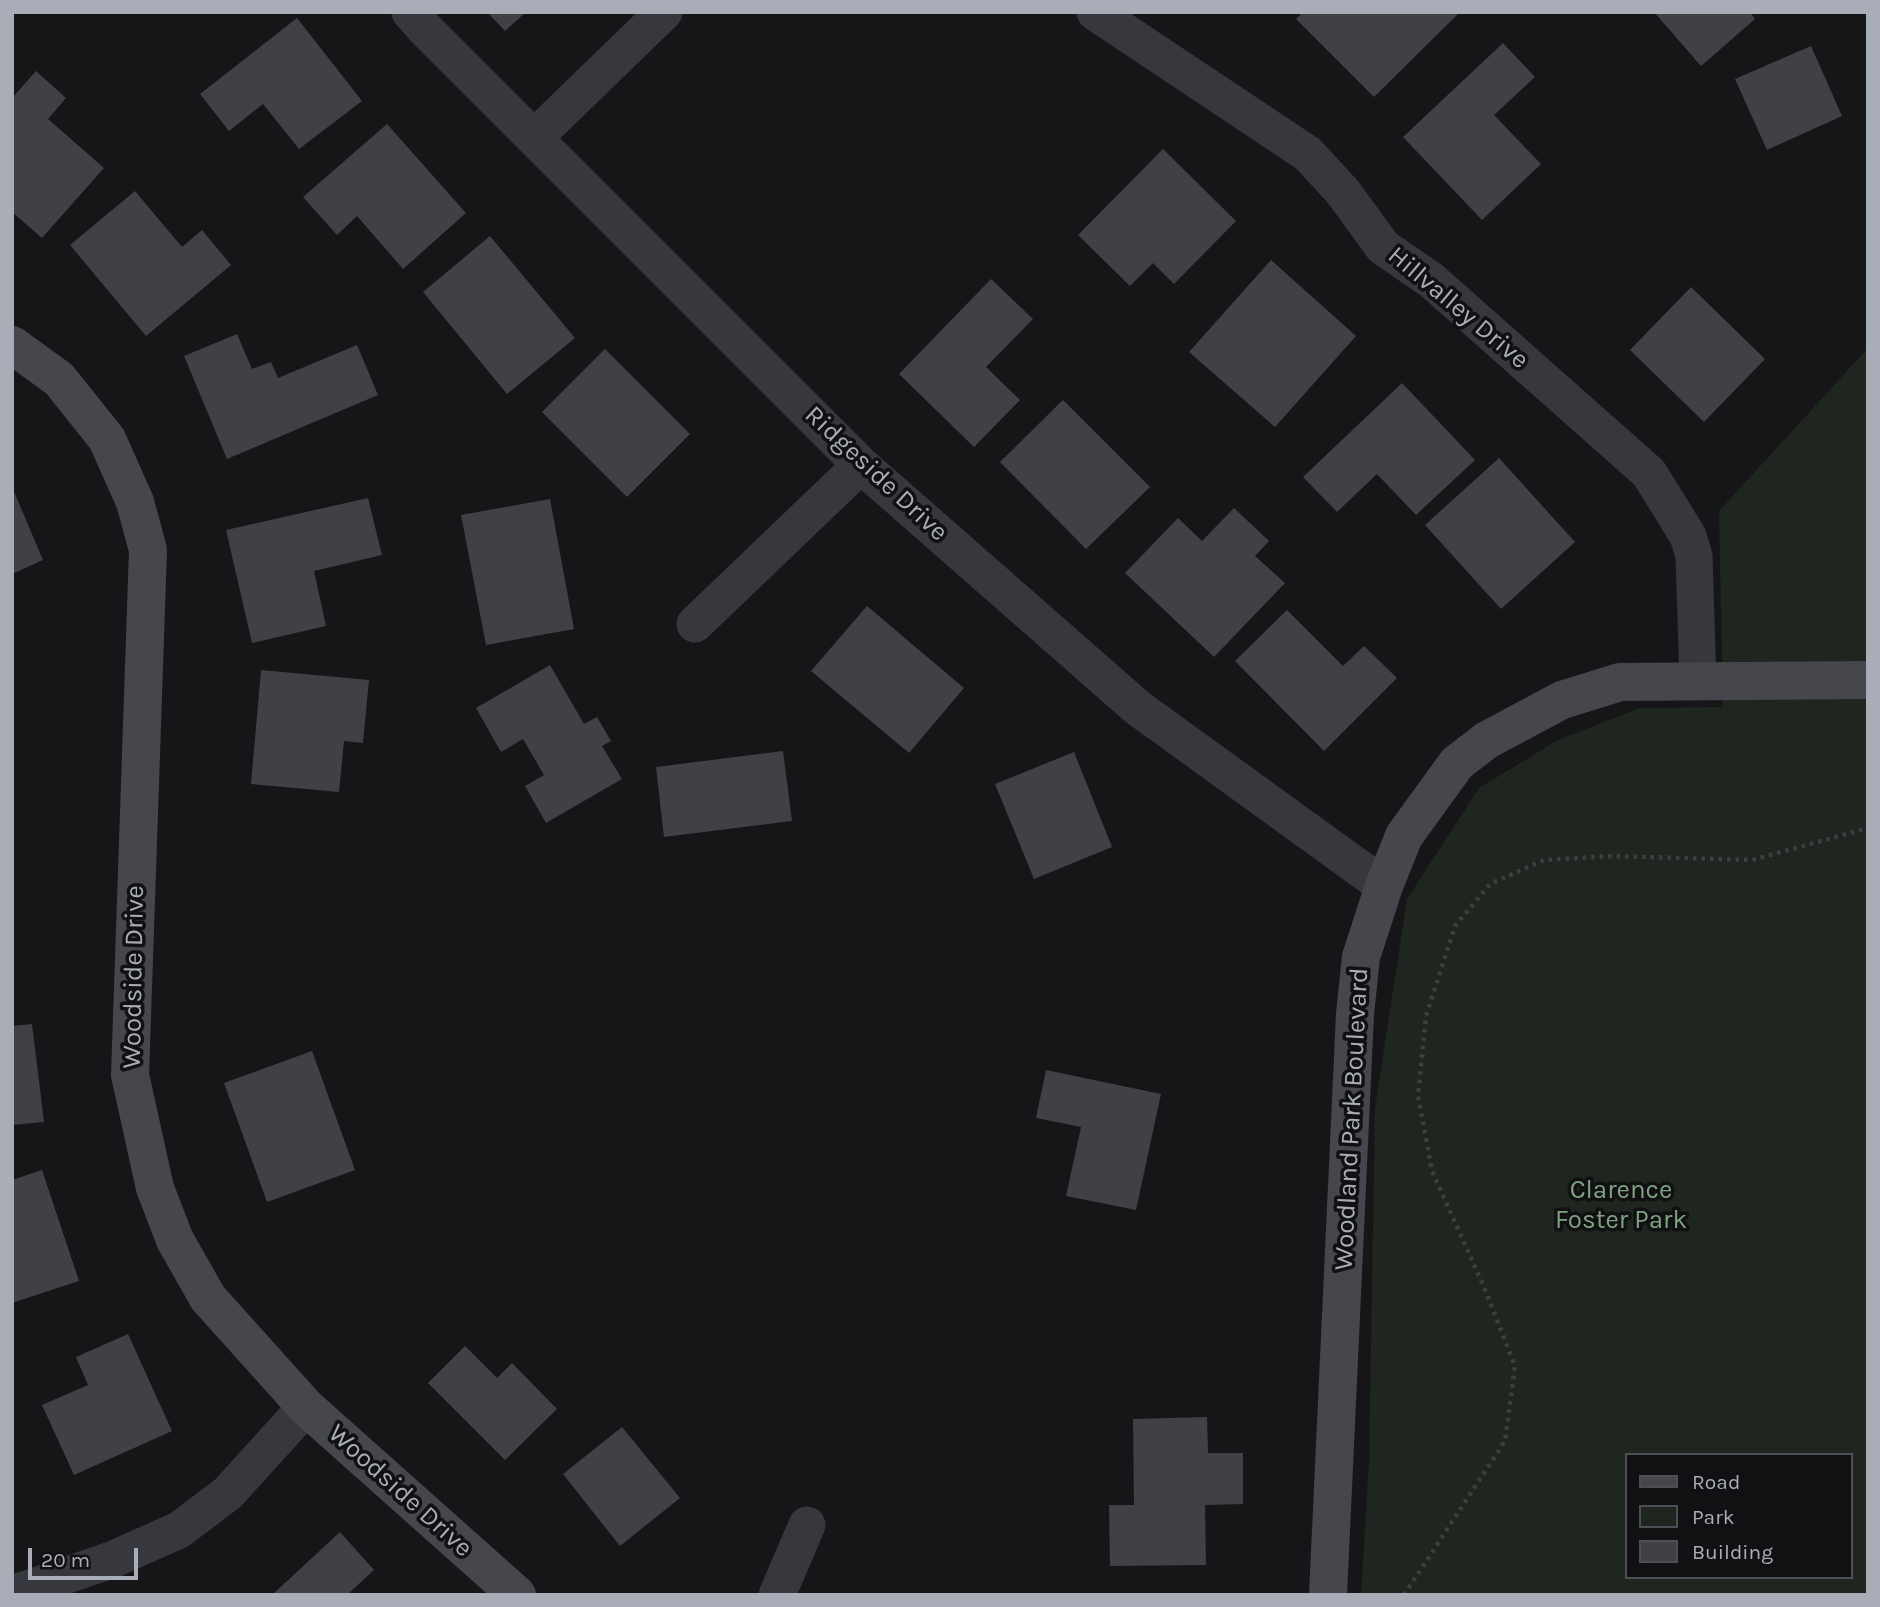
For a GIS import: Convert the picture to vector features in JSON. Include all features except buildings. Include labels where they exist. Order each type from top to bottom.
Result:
[{"type":"street","name":"Ridgeside Drive","points":[[410,12],[861,465],[1138,708],[1384,886]]},
{"type":"street","points":[[534,138],[664,12]]},
{"type":"street","name":"Hillvalley Drive","points":[[1095,12],[1308,154],[1343,192],[1383,247],[1431,280],[1649,473],[1688,536],[1694,556],[1698,681]]},
{"type":"street","name":"Woodside Drive","points":[[12,345],[60,379],[107,439],[135,502],[148,550],[130,1075],[155,1188],[175,1240],[208,1298],[306,1407],[517,1595]]},
{"type":"street","points":[[695,624],[861,465]]},
{"type":"street","name":"Woodland Park Boulevard","points":[[1328,1595],[1356,1013],[1361,957],[1384,886],[1404,836],[1457,763],[1487,740],[1562,700],[1620,681],[1868,680]]},
{"type":"street","points":[[12,1594],[114,1559],[179,1530],[228,1493],[306,1407]]},
{"type":"street","points":[[776,1595],[807,1525]]},
{"type":"path","points":[[1404,1595],[1505,1441],[1514,1366],[1484,1287],[1432,1171],[1418,1096],[1426,1016],[1455,926],[1490,884],[1544,860],[1611,856],[1752,860],[1868,828]]},
{"type":"green space","name":"Clarence Foster Park","points":[[1868,348],[1868,1595],[1361,1595],[1369,1460],[1375,1108],[1407,899],[1479,788],[1558,740],[1640,708],[1723,707],[1719,511]]}]
